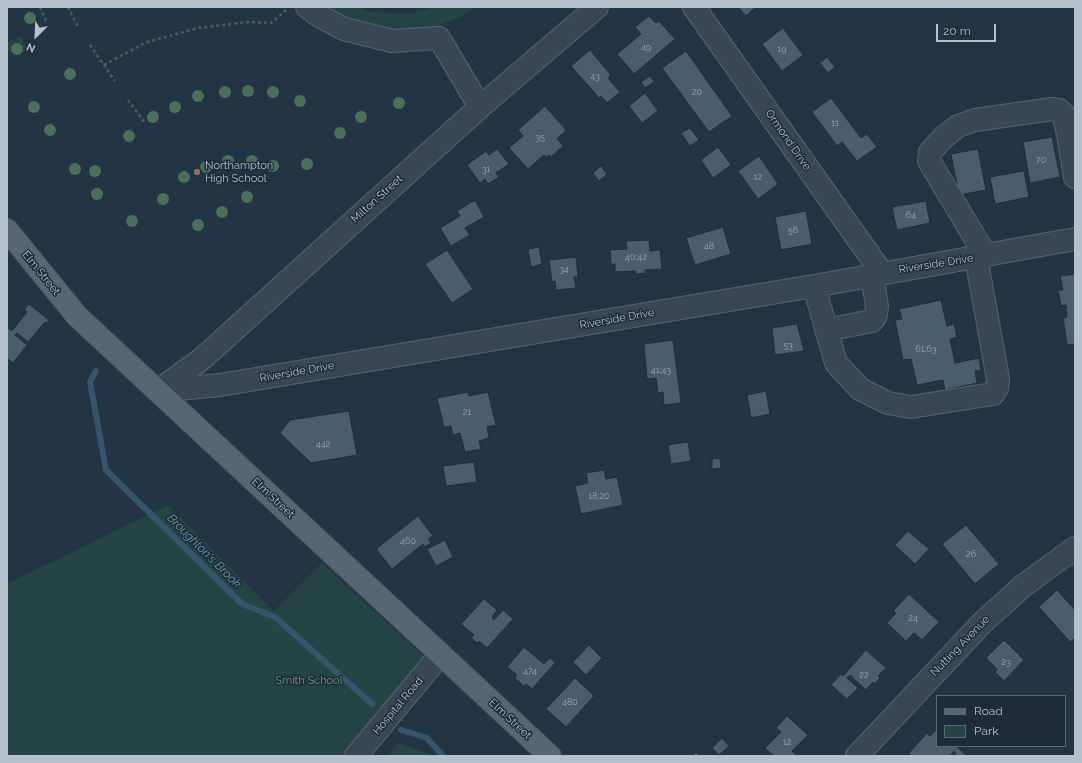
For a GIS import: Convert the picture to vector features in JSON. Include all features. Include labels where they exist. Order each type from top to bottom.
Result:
[{"type":"main road","name":"Elm Street","points":[[7,230],[77,316],[550,756]]},
{"type":"street","points":[[307,7],[319,16],[344,29],[392,41],[440,38],[480,107]]},
{"type":"street","name":"Milton Street","points":[[158,390],[203,358],[480,107],[597,7]]},
{"type":"street","name":"Ormond Drive","points":[[694,7],[877,274]]},
{"type":"street","points":[[814,286],[836,363],[860,389],[888,403],[911,407],[993,394],[997,388],[998,379],[981,256],[929,161],[930,152],[958,126],[975,120],[1052,108],[1060,110],[1063,113],[1075,177]]},
{"type":"street","name":"Riverside Drive","points":[[158,390],[220,385],[814,286],[1075,240]]},
{"type":"street","points":[[826,330],[872,321],[876,315],[877,306],[877,274]]},
{"type":"street","name":"Nutting Avenue","points":[[857,756],[983,622],[1023,586],[1075,548]]},
{"type":"street","name":"Hospital Road","points":[[356,756],[440,655]]},
{"type":"path","points":[[40,7],[46,20]]},
{"type":"path","points":[[68,7],[78,27]]},
{"type":"path","points":[[104,65],[147,42],[198,28],[248,22],[271,23],[289,7]]},
{"type":"path","points":[[90,45],[115,81]]},
{"type":"path","points":[[128,100],[145,123]]},
{"type":"green space","points":[[319,7],[358,7],[371,12],[408,14],[435,7],[475,7],[459,18],[423,30],[389,32],[357,27]]},
{"type":"green space","points":[[21,36],[26,48],[24,52],[19,54],[7,52],[7,42]]},
{"type":"green space","name":"Smith School","points":[[168,505],[274,611],[322,563],[424,657],[343,756],[7,756],[7,584]]},
{"type":"green space","points":[[399,743],[435,756],[388,756]]},
{"type":"building","points":[[738,7],[756,7],[746,16]]},
{"type":"building","points":[[649,16],[656,23],[659,21],[675,39],[634,74],[617,54],[641,34],[635,27]]},
{"type":"building","points":[[783,28],[803,55],[782,71],[762,44]]},
{"type":"building","points":[[590,50],[611,75],[608,78],[620,92],[607,103],[601,96],[599,98],[571,66]]},
{"type":"building","points":[[686,51],[732,116],[709,132],[662,68]]},
{"type":"building","points":[[827,57],[835,67],[828,73],[820,63]]},
{"type":"building","points":[[650,76],[654,82],[645,88],[641,82]]},
{"type":"building","points":[[645,93],[658,111],[642,123],[629,106]]},
{"type":"building","points":[[831,98],[861,138],[867,134],[877,147],[857,161],[842,142],[837,146],[812,112]]},
{"type":"building","points":[[545,106],[566,130],[557,139],[563,146],[551,157],[549,155],[546,157],[544,155],[528,169],[509,148],[523,136],[518,130]]},
{"type":"building","points":[[690,128],[699,140],[690,146],[681,133]]},
{"type":"building","points":[[1052,137],[1060,177],[1030,183],[1023,142]]},
{"type":"building","points":[[718,147],[731,165],[713,178],[701,160]]},
{"type":"building","points":[[497,149],[509,164],[496,173],[499,177],[488,184],[485,179],[480,183],[467,165],[486,151],[489,155]]},
{"type":"building","points":[[978,149],[986,190],[959,195],[951,154]]},
{"type":"building","points":[[759,156],[778,184],[758,199],[738,171]]},
{"type":"building","points":[[601,166],[607,174],[599,181],[593,173]]},
{"type":"building","points":[[1024,171],[1029,197],[995,204],[990,177]]},
{"type":"building","points":[[475,200],[484,217],[465,228],[470,235],[451,246],[440,228],[460,216],[457,211]]},
{"type":"building","points":[[926,201],[930,223],[897,230],[892,207]]},
{"type":"building","points":[[806,211],[812,244],[781,250],[775,217]]},
{"type":"building","points":[[723,227],[731,254],[695,265],[686,238]]},
{"type":"building","points":[[649,240],[650,251],[660,250],[662,269],[645,270],[646,273],[636,274],[635,271],[615,272],[615,264],[611,264],[610,250],[627,249],[626,241]]},
{"type":"building","points":[[539,247],[542,264],[531,267],[528,249]]},
{"type":"building","points":[[447,250],[473,289],[452,303],[425,264]]},
{"type":"building","points":[[576,257],[578,277],[574,277],[576,288],[556,290],[555,281],[552,282],[549,260]]},
{"type":"building","points":[[1075,274],[1075,344],[1067,345],[1063,318],[1067,317],[1066,305],[1061,306],[1058,290],[1063,290],[1060,276]]},
{"type":"building","points":[[941,300],[947,326],[954,324],[957,337],[950,339],[955,363],[979,358],[981,370],[975,371],[977,383],[945,390],[943,380],[917,385],[911,359],[903,360],[895,320],[902,319],[899,309]]},
{"type":"building","points":[[29,304],[49,320],[46,323],[45,322],[28,342],[17,333],[15,335],[27,345],[13,363],[7,358],[7,329],[8,328],[12,331],[27,312],[24,310]]},
{"type":"building","points":[[797,324],[804,351],[775,355],[772,328]]},
{"type":"building","points":[[673,340],[681,403],[664,405],[663,392],[658,393],[656,378],[647,379],[644,344]]},
{"type":"building","points":[[766,391],[770,414],[751,418],[747,395]]},
{"type":"building","points":[[468,392],[469,396],[488,392],[496,425],[487,427],[489,438],[479,441],[481,449],[465,452],[460,433],[453,435],[451,426],[444,427],[437,398]]},
{"type":"building","points":[[349,411],[357,455],[311,463],[280,433],[290,420]]},
{"type":"building","points":[[688,442],[691,461],[671,464],[668,445]]},
{"type":"building","points":[[720,458],[721,468],[712,469],[712,459]]},
{"type":"building","points":[[474,462],[477,482],[446,486],[443,466]]},
{"type":"building","points":[[604,470],[606,479],[617,477],[623,505],[581,514],[575,486],[588,483],[586,473]]},
{"type":"building","points":[[418,516],[433,536],[428,539],[431,543],[425,547],[423,544],[392,569],[376,549]]},
{"type":"building","points":[[966,525],[999,564],[975,584],[942,544]]},
{"type":"building","points":[[908,531],[929,549],[915,564],[895,545]]},
{"type":"building","points":[[445,540],[453,557],[436,566],[427,549]]},
{"type":"building","points":[[1057,590],[1075,610],[1075,638],[1070,642],[1039,607]]},
{"type":"building","points":[[909,594],[939,622],[922,640],[914,633],[906,641],[887,623],[896,613],[893,611]]},
{"type":"building","points":[[484,599],[497,610],[492,617],[494,620],[503,610],[513,619],[487,648],[479,641],[477,643],[471,638],[474,635],[461,624]]},
{"type":"building","points":[[1004,640],[1024,660],[1004,681],[995,672],[997,669],[986,658]]},
{"type":"building","points":[[589,645],[602,658],[586,675],[573,662]]},
{"type":"building","points":[[524,647],[544,664],[550,658],[555,663],[532,689],[526,684],[524,686],[515,678],[517,675],[507,667]]},
{"type":"building","points":[[866,650],[886,668],[878,676],[880,678],[875,684],[873,682],[866,690],[850,675],[847,678],[858,688],[847,699],[831,685],[841,674],[843,676]]},
{"type":"building","points":[[575,678],[594,696],[566,727],[546,709]]},
{"type":"building","points":[[787,716],[808,735],[792,751],[797,756],[774,756],[765,748],[781,732],[776,728]]},
{"type":"building","points":[[936,730],[936,747],[957,747],[967,756],[954,756],[956,754],[954,751],[950,756],[911,756],[909,753],[927,733],[930,736]]},
{"type":"building","points":[[722,738],[729,746],[719,755],[712,748]]},
{"type":"building","points":[[696,752],[700,756],[692,756]]},
{"type":"waterway","name":"Broughton's Brook","points":[[96,371],[90,382],[106,470],[242,604],[275,617],[372,704]]},
{"type":"waterway","name":"Broughton's Brook","points":[[401,730],[427,738],[443,756]]},
{"type":"place","name":"Northampton High School","points":[[197,172]]}]
